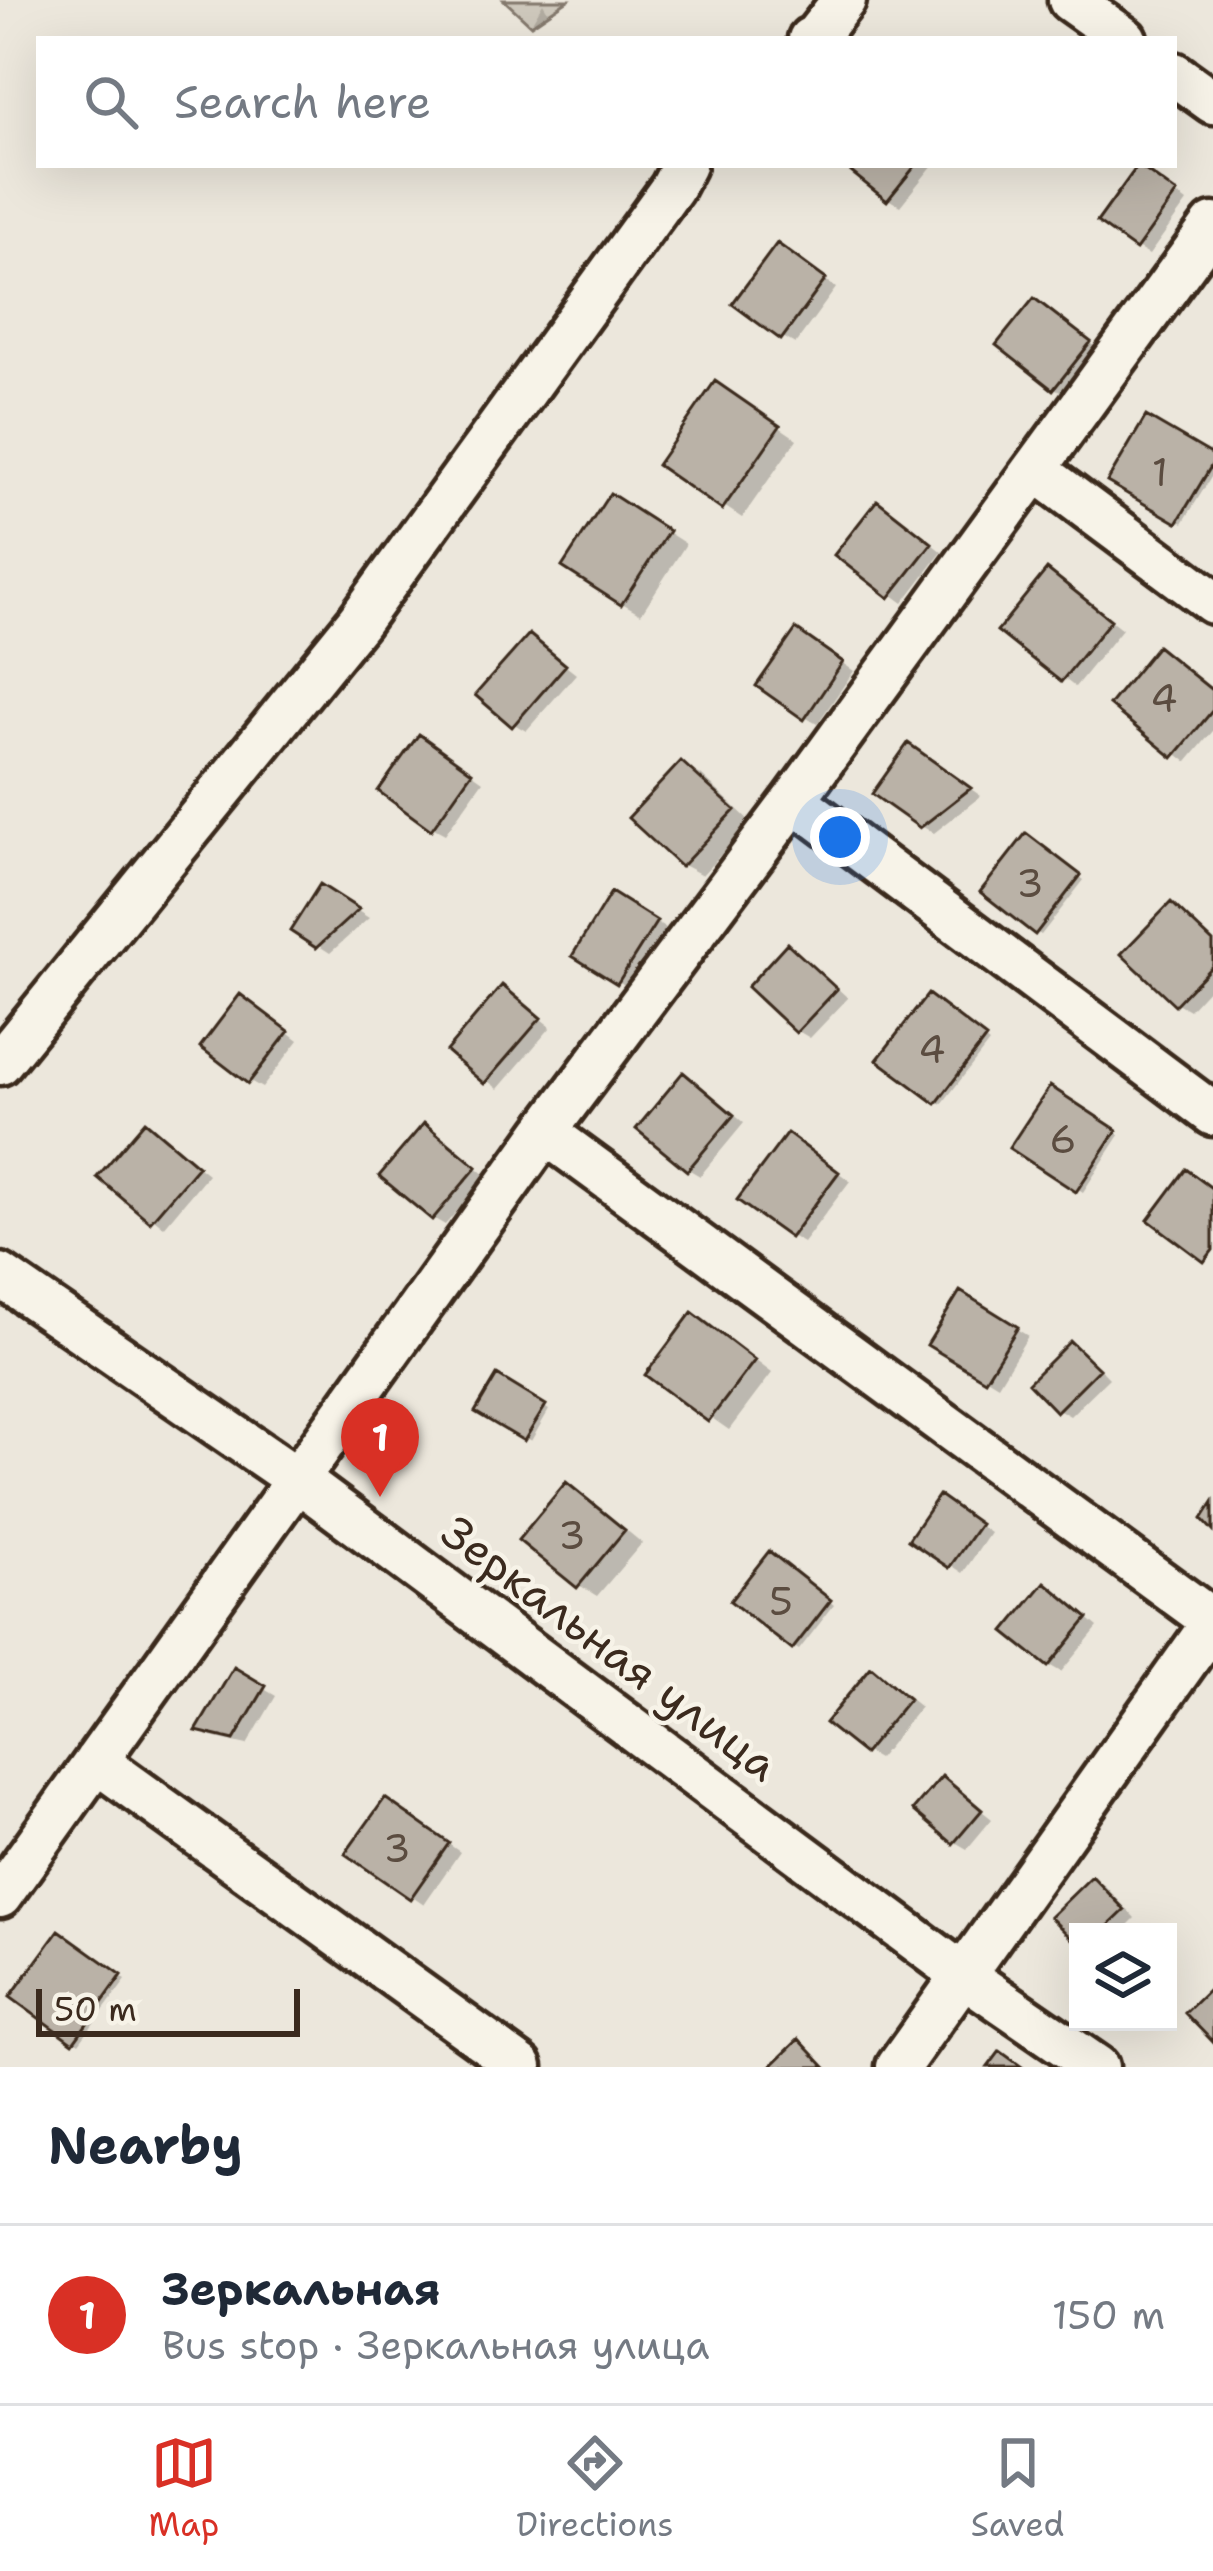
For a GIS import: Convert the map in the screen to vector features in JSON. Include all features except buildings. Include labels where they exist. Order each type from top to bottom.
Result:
[{"type":"street","points":[[816,36],[844,0]]},
{"type":"street","points":[[1070,0],[1120,36]]},
{"type":"street","points":[[1177,76],[1213,102]]},
{"type":"street","points":[[0,1063],[358,622],[683,168]]},
{"type":"street","points":[[0,1896],[545,1132],[794,800],[1213,225]]},
{"type":"street","points":[[1036,470],[1213,602]]},
{"type":"street","points":[[794,800],[1213,1114]]},
{"type":"street","points":[[545,1132],[1213,1622],[898,2067]]},
{"type":"street","name":"Зеркальная улица","points":[[0,1275],[298,1480],[963,1975],[1097,2067]]},
{"type":"street","points":[[96,1761],[521,2067]]},
{"type":"green space","points":[[504,0],[568,0],[531,25]]},
{"type":"place","name":"Зеркальная","points":[[380,1497]]}]
